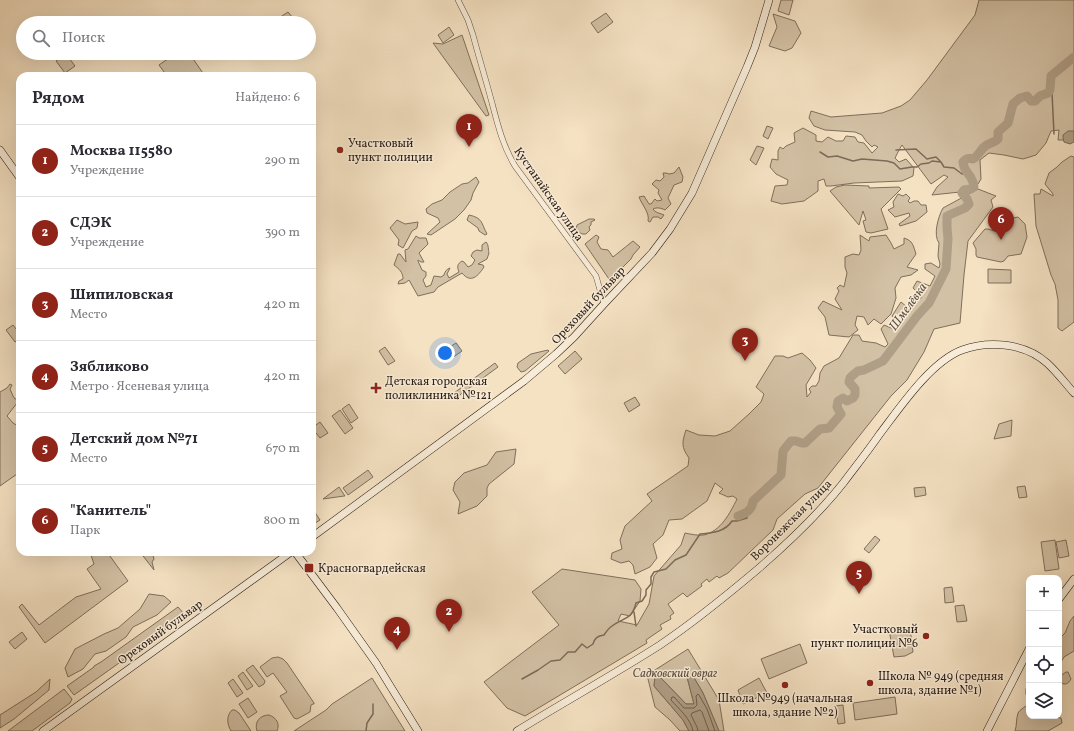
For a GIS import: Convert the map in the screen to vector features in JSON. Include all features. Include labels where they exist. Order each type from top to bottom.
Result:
[{"type":"street","name":"Кустанайская улица","points":[[458,0],[468,20],[473,35],[504,145],[515,166],[596,276],[604,304]]},
{"type":"street","name":"Ореховый бульвар","points":[[316,534],[528,377],[563,348],[652,253],[675,221],[692,193],[755,47],[769,0]]},
{"type":"street","points":[[0,150],[16,172]]},
{"type":"street","name":"Воронежская улица","points":[[517,731],[665,641],[706,612],[765,563],[805,526],[837,491],[900,407],[936,366],[947,357],[963,350],[983,345],[1003,345],[1029,351],[1047,363],[1074,393]]},
{"type":"street","name":"Ореховый бульвар","points":[[43,731],[285,556]]},
{"type":"street","points":[[298,556],[376,663],[418,731]]},
{"type":"street","points":[[1062,595],[1074,579]]},
{"type":"street","points":[[987,731],[1026,655]]},
{"type":"green space","points":[[781,0],[793,0],[789,15],[778,11]]},
{"type":"green space","points":[[979,0],[1074,0],[1074,137],[1071,140],[1058,140],[1059,130],[1051,131],[1046,143],[1036,155],[1023,159],[989,153],[980,160],[981,179],[978,184],[960,192],[932,195],[937,187],[948,177],[944,175],[931,184],[902,145],[895,158],[899,162],[906,159],[914,168],[913,176],[902,181],[826,186],[824,179],[818,181],[818,191],[804,201],[782,204],[771,201],[775,186],[787,185],[788,180],[776,174],[770,167],[772,159],[778,160],[778,151],[780,147],[783,149],[795,142],[794,133],[803,128],[816,135],[816,141],[822,142],[828,137],[836,141],[843,141],[846,136],[855,137],[858,142],[864,143],[872,153],[878,147],[874,145],[872,147],[862,135],[855,132],[825,130],[814,126],[809,118],[811,111],[831,117],[882,113],[901,106],[910,100],[927,80],[975,15]]},
{"type":"green space","points":[[288,12],[291,16],[282,16]]},
{"type":"green space","points":[[606,13],[613,22],[598,33],[591,23]]},
{"type":"green space","points":[[773,14],[795,21],[801,33],[792,48],[785,51],[769,46],[777,27]]},
{"type":"green space","points":[[449,27],[454,35],[443,43],[438,35]]},
{"type":"green space","points":[[462,35],[489,115],[486,116],[433,43],[443,44]]},
{"type":"green space","points":[[70,60],[75,66],[64,72],[56,61]]},
{"type":"green space","points":[[166,60],[194,60],[202,72],[164,72],[159,65]]},
{"type":"green space","points":[[767,126],[773,128],[768,139],[763,136]]},
{"type":"green space","points":[[757,146],[764,148],[756,165],[750,160]]},
{"type":"green space","points":[[1071,156],[1074,157],[1074,322],[1062,331],[1058,328],[1058,300],[1055,284],[1036,226],[1034,194],[1040,194],[1041,189],[1053,196],[1045,184],[1049,173]]},
{"type":"green space","points":[[679,167],[683,177],[682,182],[674,185],[668,198],[671,204],[665,210],[659,208],[653,209],[664,215],[661,219],[658,217],[653,217],[650,222],[648,221],[647,212],[639,197],[644,196],[649,204],[651,204],[655,199],[657,201],[662,200],[658,193],[659,190],[652,184],[656,180],[660,181],[664,177],[663,173],[674,173]]},
{"type":"green space","points":[[476,177],[479,182],[471,200],[464,210],[455,219],[431,235],[427,234],[440,222],[438,218],[427,213],[426,209],[432,204],[442,200],[450,192],[462,184],[468,183]]},
{"type":"green space","points":[[845,185],[869,186],[869,188],[899,187],[901,189],[881,209],[888,229],[871,233],[866,232],[863,221],[866,220],[863,211],[859,225],[830,191],[836,187]]},
{"type":"green space","points":[[978,189],[996,196],[991,200],[993,207],[968,241],[960,323],[934,329],[924,352],[907,380],[891,396],[818,488],[805,494],[777,519],[773,530],[728,573],[719,578],[717,576],[709,582],[707,579],[701,584],[702,586],[687,597],[683,593],[668,604],[674,613],[670,616],[671,619],[660,625],[662,629],[646,640],[647,643],[525,716],[507,708],[484,682],[559,625],[532,592],[562,569],[635,580],[641,589],[640,601],[630,616],[621,614],[618,621],[637,625],[649,604],[654,576],[681,545],[685,533],[704,535],[715,530],[724,521],[737,499],[733,496],[728,497],[719,493],[723,489],[715,483],[707,501],[682,519],[669,520],[663,535],[653,544],[657,558],[650,567],[635,574],[633,565],[629,561],[621,563],[611,559],[612,553],[622,549],[620,540],[625,526],[652,501],[647,494],[688,466],[689,458],[683,444],[686,430],[699,435],[715,436],[730,431],[761,402],[764,394],[756,387],[775,356],[783,356],[788,358],[802,353],[810,360],[816,368],[806,385],[807,397],[811,392],[809,389],[812,386],[816,386],[819,381],[820,373],[824,366],[839,358],[853,335],[859,335],[862,341],[876,343],[885,347],[888,344],[881,329],[884,325],[896,330],[898,324],[892,316],[901,302],[907,307],[922,297],[913,288],[917,281],[930,286],[935,276],[925,269],[925,264],[931,263],[939,268],[939,243],[937,240],[936,231],[939,216],[943,208]]},
{"type":"green space","points":[[898,194],[903,196],[906,194],[910,198],[908,201],[910,203],[918,201],[921,205],[926,205],[927,212],[916,221],[900,226],[899,224],[910,216],[909,213],[895,217],[888,210],[894,207],[893,202]]},
{"type":"green space","points":[[469,215],[479,219],[487,234],[485,235],[479,231],[478,228],[467,220]]},
{"type":"green space","points":[[1018,217],[1025,224],[1027,237],[1021,254],[1008,256],[1001,262],[977,257],[976,249],[973,243],[985,229],[998,232],[1008,220]]},
{"type":"green space","points":[[589,219],[595,220],[591,222],[589,227],[590,230],[586,234],[582,234],[576,230],[577,225]]},
{"type":"green space","points":[[397,220],[405,224],[418,222],[417,228],[412,231],[403,248],[398,245],[399,240],[390,228]]},
{"type":"green space","points":[[596,235],[599,237],[597,242],[601,249],[608,250],[613,257],[633,241],[640,247],[631,259],[611,279],[609,279],[585,244]]},
{"type":"green space","points":[[860,235],[869,241],[870,237],[886,235],[894,249],[904,244],[904,238],[909,240],[916,254],[907,267],[918,270],[911,275],[901,277],[895,288],[896,298],[891,314],[881,324],[874,319],[868,325],[864,317],[857,316],[855,325],[858,330],[849,337],[829,335],[825,317],[818,308],[823,301],[842,310],[835,299],[839,291],[837,288],[840,285],[844,287],[847,273],[845,267],[845,257],[853,254],[859,255],[861,250]]},
{"type":"green space","points":[[416,236],[419,238],[426,238],[428,244],[419,253],[424,262],[418,260],[422,270],[426,272],[426,276],[423,280],[426,287],[431,285],[434,276],[441,277],[449,268],[447,274],[449,278],[459,272],[458,266],[462,261],[468,267],[472,265],[475,260],[471,256],[473,252],[477,250],[482,251],[482,245],[486,242],[489,253],[487,259],[478,264],[483,265],[484,267],[474,278],[468,278],[462,273],[438,287],[434,292],[418,296],[409,280],[405,283],[398,284],[403,277],[394,265],[398,254],[400,254],[406,262],[405,250],[408,249]]},
{"type":"green space","points":[[988,269],[1011,270],[1011,283],[988,283]]},
{"type":"green space","points":[[13,325],[16,329],[16,341],[15,342],[6,330]]},
{"type":"green space","points":[[456,343],[462,351],[448,361],[442,352]]},
{"type":"green space","points":[[385,347],[395,361],[388,365],[379,351]]},
{"type":"green space","points":[[549,351],[525,371],[521,372],[517,367],[518,363],[531,354]]},
{"type":"green space","points":[[575,351],[582,359],[565,374],[558,366]]},
{"type":"green space","points":[[495,363],[498,367],[457,397],[454,393]]},
{"type":"green space","points":[[10,384],[12,385],[10,389],[16,399],[16,404],[7,416],[16,425],[16,475],[0,486],[0,392],[7,388]]},
{"type":"green space","points":[[635,397],[640,405],[629,412],[624,403]]},
{"type":"green space","points":[[349,404],[358,418],[351,423],[342,409]]},
{"type":"green space","points":[[340,410],[353,428],[345,434],[332,416]]},
{"type":"green space","points":[[1012,420],[1011,436],[994,439],[999,424]]},
{"type":"green space","points":[[320,422],[328,433],[320,438],[316,433],[316,425]]},
{"type":"green space","points":[[516,449],[514,464],[489,484],[487,488],[487,496],[477,506],[458,514],[460,502],[453,490],[455,482],[464,473],[487,465],[496,452]]},
{"type":"green space","points":[[368,470],[373,477],[348,495],[343,488]]},
{"type":"green space","points":[[1025,486],[1027,497],[1019,498],[1017,487]]},
{"type":"green space","points":[[339,487],[345,496],[323,499]]},
{"type":"green space","points":[[925,487],[926,495],[915,497],[914,488]]},
{"type":"green space","points":[[316,514],[320,520],[316,522]]},
{"type":"green space","points":[[875,536],[880,540],[869,553],[864,549]]},
{"type":"green space","points":[[1055,540],[1059,569],[1045,571],[1041,542]]},
{"type":"green space","points":[[1066,540],[1069,556],[1059,558],[1056,542]]},
{"type":"green space","points":[[91,556],[110,556],[128,581],[45,643],[19,607],[22,604],[39,625],[76,597],[101,589],[87,569],[94,564]]},
{"type":"green space","points":[[143,556],[153,556],[154,559],[152,562],[154,570]]},
{"type":"green space","points":[[952,587],[954,602],[945,603],[944,588]]},
{"type":"green space","points":[[149,594],[164,596],[171,602],[157,615],[133,627],[126,637],[106,651],[95,654],[83,669],[68,677],[65,668],[75,649],[118,628],[140,609]]},
{"type":"green space","points":[[964,605],[967,621],[957,622],[955,606]]},
{"type":"green space","points":[[178,607],[185,615],[149,643],[74,695],[67,686],[94,666]]},
{"type":"green space","points":[[1074,616],[1074,651],[1064,657],[1062,660],[1062,636],[1065,633]]},
{"type":"green space","points":[[910,628],[913,652],[905,656],[894,657],[889,630]]},
{"type":"green space","points":[[22,632],[27,639],[15,649],[9,642]]},
{"type":"green space","points":[[800,644],[807,663],[769,679],[761,659]]},
{"type":"green space","name":"Садковский овраг","points":[[688,649],[719,700],[724,731],[719,731],[703,693],[693,676],[687,677],[694,704],[686,704],[661,678],[655,678],[654,686],[683,720],[689,731],[680,731],[655,707],[647,675]]},
{"type":"green space","points":[[278,657],[287,663],[314,703],[311,705],[310,712],[297,719],[294,718],[280,696],[287,692],[273,673],[267,677],[260,667],[272,658]]},
{"type":"green space","points":[[253,665],[265,681],[264,684],[259,687],[246,670]]},
{"type":"green space","points":[[243,672],[253,686],[247,690],[238,676]]},
{"type":"green space","points":[[1068,672],[1071,679],[1067,684],[1062,684],[1062,675]]},
{"type":"green space","points":[[372,678],[405,731],[294,731],[326,710],[332,704]]},
{"type":"green space","points":[[759,678],[767,693],[743,704],[738,690]]},
{"type":"green space","points":[[50,679],[49,690],[14,719],[0,728],[0,715],[36,692]]},
{"type":"green space","points":[[233,679],[243,693],[237,697],[228,683]]},
{"type":"green space","points":[[64,689],[72,699],[70,703],[32,731],[8,731]]},
{"type":"green space","points":[[895,697],[897,714],[855,720],[853,703]]},
{"type":"green space","points":[[248,698],[257,712],[248,718],[239,704]]},
{"type":"green space","points":[[843,705],[845,723],[838,724],[835,706]]},
{"type":"green space","points":[[1026,706],[1026,719],[1061,719],[1062,723],[1048,731],[1015,731],[1018,713]]},
{"type":"green space","points":[[232,710],[239,713],[251,731],[231,731],[228,720]]},
{"type":"green space","points":[[269,715],[277,722],[277,731],[257,731],[256,725],[258,720],[263,716]]},
{"type":"water","points":[[1068,131],[1074,131],[1074,142],[1070,144],[1064,142],[1063,138],[1063,135]]},
{"type":"water","points":[[693,676],[703,693],[719,731],[689,731],[683,720],[654,686],[655,677],[661,678],[686,704],[694,704],[687,677]]},
{"type":"waterway","name":"Шмелёвка","points":[[738,516],[748,511],[752,507],[753,501],[781,475],[783,451],[791,441],[805,443],[820,429],[829,428],[841,414],[837,407],[838,401],[843,398],[847,401],[855,395],[855,389],[849,382],[850,378],[858,371],[864,370],[883,361],[917,316],[929,303],[946,269],[948,239],[947,216],[965,208],[969,204],[962,193],[964,190],[974,187],[971,177],[964,168],[963,162],[970,158],[973,159],[986,146],[998,139],[998,132],[1008,123],[1013,104],[1020,98],[1027,96],[1031,101],[1035,101],[1040,96],[1048,93],[1050,90],[1051,76],[1074,57]]},
{"type":"waterway","points":[[1050,90],[1052,93],[1054,134]]},
{"type":"waterway","points":[[896,150],[916,149],[927,159],[936,157],[940,161]]},
{"type":"waterway","points":[[820,152],[828,157],[837,156],[853,161],[862,159],[887,161],[894,163],[900,169],[917,167],[921,164],[932,161],[941,162],[944,167],[954,168],[962,174],[966,172]]},
{"type":"waterway","points":[[522,679],[551,661],[560,660],[568,652],[575,652],[582,644],[587,648],[593,644],[597,638],[604,635],[616,623],[627,618],[632,612],[636,603],[642,601],[646,595],[646,590],[651,584],[651,577],[654,572],[666,569],[675,560],[686,555],[700,534],[722,530],[732,521],[747,518],[746,513]]},
{"type":"waterway","name":"Садковский овраг","points":[[634,612],[636,626]]},
{"type":"waterway","points":[[366,731],[367,723],[373,714],[373,704]]},
{"type":"place","name":"Москва 115580","points":[[469,147]]},
{"type":"place","name":"Участковый пункт полиции","points":[[340,150]]},
{"type":"place","name":"\"Канитель\"","points":[[1001,240]]},
{"type":"place","name":"Шипиловская","points":[[745,361]]},
{"type":"place","name":"Детская городская поликлиника №121","points":[[376,388]]},
{"type":"place","name":"Красногвардейская","points":[[309,568]]},
{"type":"place","name":"Детский дом №71","points":[[859,594]]},
{"type":"place","name":"СДЭК","points":[[449,632]]},
{"type":"place","name":"Участковый пункт полиции №6","points":[[926,636]]},
{"type":"place","name":"Зябликово","points":[[397,650]]},
{"type":"place","name":"Школа № 949 (средняя школа, здание №1)","points":[[870,683]]},
{"type":"place","name":"Школа №949 (начальная школа, здание №2)","points":[[785,685]]}]
